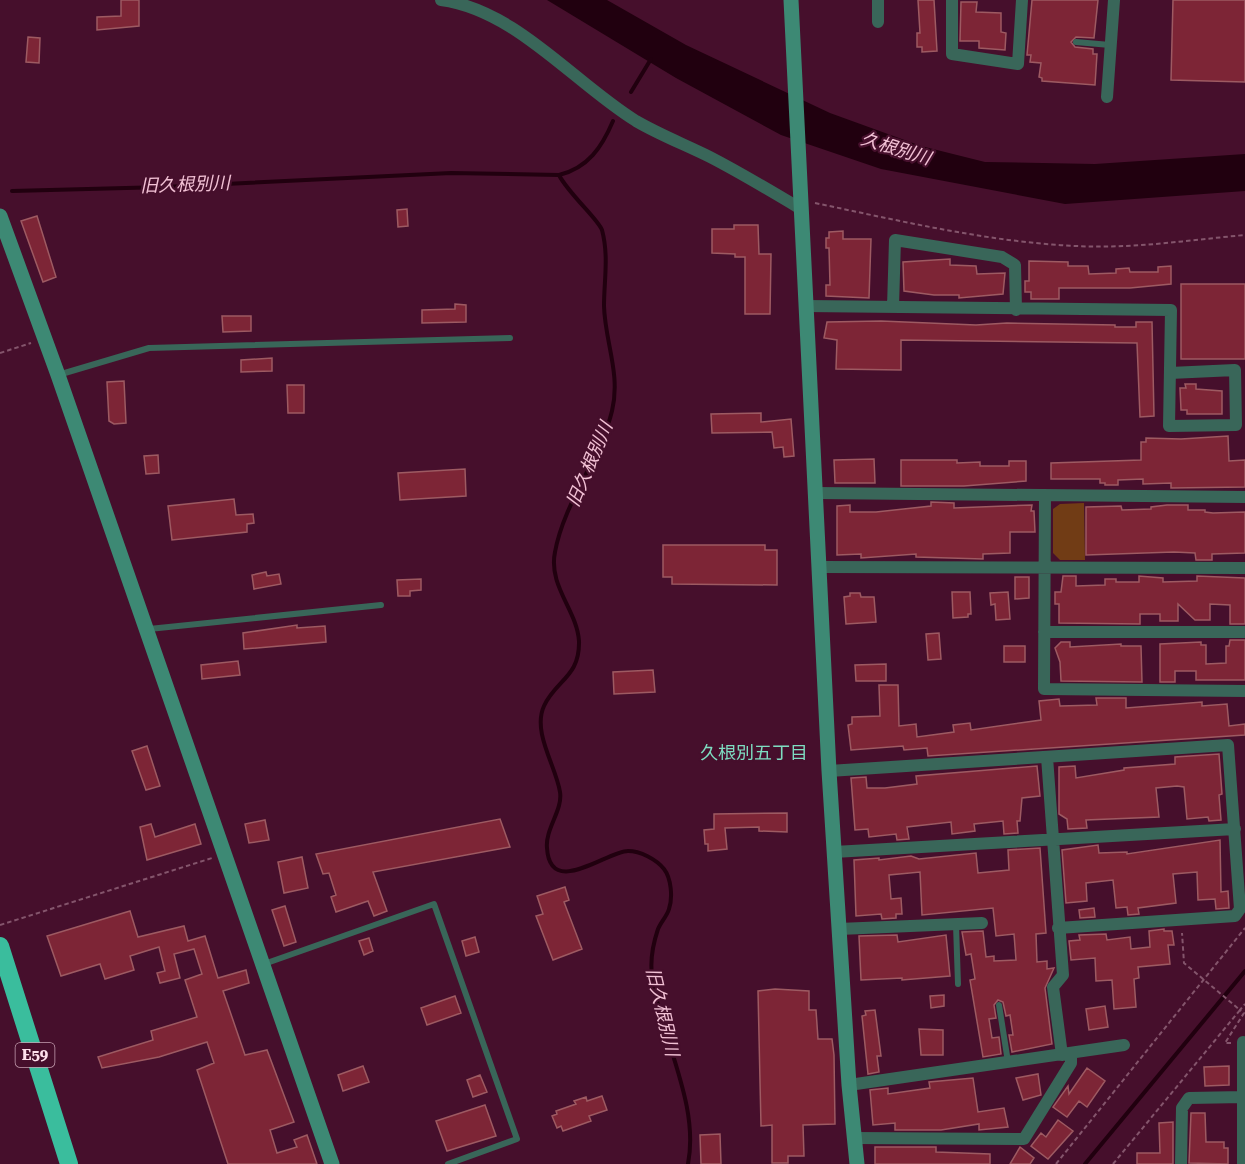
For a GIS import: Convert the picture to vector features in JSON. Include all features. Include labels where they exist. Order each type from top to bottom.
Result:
[{"type":"highway","name":"E59","points":[[0,946],[69,1164]]},
{"type":"street","points":[[441,0],[477,9],[505,22],[590,90],[638,122],[805,205]]},
{"type":"street","points":[[791,0],[800,184],[805,205],[806,306],[829,771],[849,1085],[857,1164]]},
{"type":"street","points":[[878,0],[878,22]]},
{"type":"street","points":[[952,0],[952,54],[1018,64],[1022,0]]},
{"type":"street","points":[[1107,97],[1114,0]]},
{"type":"street","points":[[0,216],[58,375],[332,1164]]},
{"type":"street","points":[[894,307],[895,240],[1002,257],[1015,265],[1016,310]]},
{"type":"street","points":[[806,306],[1171,310],[1170,373],[1170,426],[1236,425],[1235,370],[1170,373]]},
{"type":"street","points":[[816,493],[1245,496]]},
{"type":"street","points":[[1045,495],[1044,689],[1245,691]]},
{"type":"street","points":[[819,567],[1245,568]]},
{"type":"street","points":[[1044,632],[1245,632]]},
{"type":"street","points":[[829,771],[1228,745],[1240,909],[1235,916],[1058,928]]},
{"type":"street","points":[[854,1138],[1023,1139],[1071,1064],[1066,1054],[1053,987],[1063,975],[1047,758]]},
{"type":"street","points":[[834,852],[1234,829]]},
{"type":"street","points":[[838,929],[982,923]]},
{"type":"street","points":[[1243,1042],[1243,1164]]},
{"type":"street","points":[[849,1085],[1124,1045]]},
{"type":"street","points":[[1181,1164],[1182,1108],[1189,1098],[1243,1097]]},
{"type":"lane","points":[[1076,42],[1111,45]]},
{"type":"lane","points":[[58,375],[149,348],[510,338]]},
{"type":"lane","points":[[147,630],[381,605]]},
{"type":"lane","points":[[263,964],[434,904],[517,1139],[448,1164]]},
{"type":"lane","points":[[956,924],[958,984]]},
{"type":"lane","points":[[999,1005],[1008,1062]]},
{"type":"path","points":[[805,205],[944,230],[1078,246],[1127,245],[1245,235]]},
{"type":"path","points":[[0,353],[45,338]]},
{"type":"path","points":[[0,925],[225,854]]},
{"type":"path","points":[[1181,921],[1184,963],[1244,1013],[1225,1043],[1243,1042]]},
{"type":"path","points":[[1056,1164],[1245,928]]},
{"type":"path","points":[[1113,1164],[1245,1004]]},
{"type":"shaded area","points":[[1084,503],[1085,560],[1060,560],[1053,553],[1053,509],[1060,504]]},
{"type":"water","name":"久根別川","points":[[547,0],[607,0],[686,45],[830,113],[921,146],[985,162],[1095,164],[1245,154],[1245,191],[1065,204],[881,169],[781,135],[676,78]]},
{"type":"building","points":[[121,0],[139,0],[139,26],[97,30],[97,17],[121,16]]},
{"type":"building","points":[[918,0],[934,0],[937,51],[922,52],[922,47],[917,47],[917,33],[920,33]]},
{"type":"building","points":[[1032,0],[1098,0],[1094,38],[1076,37],[1071,42],[1075,47],[1093,49],[1093,54],[1097,54],[1095,85],[1042,81],[1039,77],[1041,63],[1030,62],[1031,55],[1027,55]]},
{"type":"building","points":[[1173,0],[1245,0],[1245,82],[1171,80]]},
{"type":"building","points":[[961,2],[977,2],[976,12],[1001,13],[1001,32],[1006,33],[1005,50],[979,48],[979,41],[960,41]]},
{"type":"building","points":[[28,37],[40,38],[39,63],[26,62]]},
{"type":"building","points":[[407,209],[408,226],[398,227],[397,210]]},
{"type":"building","points":[[37,216],[56,277],[43,282],[21,221]]},
{"type":"building","points":[[734,225],[758,225],[759,254],[771,254],[770,314],[745,314],[745,257],[712,253],[712,229],[734,229]]},
{"type":"building","points":[[843,231],[843,239],[871,239],[869,298],[826,296],[826,285],[830,285],[829,248],[826,248],[826,238],[829,238],[829,232]]},
{"type":"building","points":[[950,259],[950,265],[976,266],[977,274],[1005,273],[1003,294],[959,298],[959,295],[934,295],[904,291],[903,262]]},
{"type":"building","points":[[1029,261],[1068,262],[1068,266],[1088,266],[1089,274],[1116,273],[1116,269],[1129,268],[1130,272],[1158,272],[1158,267],[1171,266],[1171,284],[1130,288],[1059,288],[1059,299],[1031,299],[1031,292],[1025,292],[1025,281],[1029,281]]},
{"type":"building","points":[[1181,284],[1245,284],[1245,359],[1181,359]]},
{"type":"building","points":[[455,304],[466,305],[466,322],[422,323],[422,310],[455,309]]},
{"type":"building","points":[[222,316],[251,316],[251,331],[223,332]]},
{"type":"building","points":[[881,321],[976,325],[1007,323],[1115,325],[1115,327],[1136,327],[1136,322],[1152,322],[1154,416],[1140,417],[1137,343],[901,340],[901,370],[836,369],[837,340],[824,338],[827,322]]},
{"type":"building","points":[[272,358],[272,371],[241,372],[241,360]]},
{"type":"building","points":[[124,381],[126,423],[114,424],[109,421],[107,382]]},
{"type":"building","points":[[1185,384],[1196,384],[1196,389],[1222,391],[1222,414],[1187,414],[1187,410],[1181,410],[1180,388],[1186,388]]},
{"type":"building","points":[[287,385],[304,385],[304,413],[288,413]]},
{"type":"building","points":[[761,413],[761,422],[791,419],[794,456],[784,457],[783,447],[774,448],[772,432],[712,433],[711,414]]},
{"type":"building","points":[[1228,436],[1229,461],[1245,460],[1245,487],[1171,488],[1171,483],[1143,484],[1143,479],[1118,480],[1118,485],[1105,485],[1105,483],[1100,483],[1100,479],[1051,479],[1051,463],[1141,460],[1141,442],[1146,442],[1146,438],[1181,439]]},
{"type":"building","points":[[158,455],[159,473],[146,474],[144,456]]},
{"type":"building","points":[[874,459],[875,483],[835,483],[834,460]]},
{"type":"building","points":[[901,460],[957,460],[957,463],[980,462],[980,466],[1009,466],[1009,461],[1026,461],[1026,481],[964,486],[901,486]]},
{"type":"building","points":[[465,469],[466,496],[400,500],[398,473]]},
{"type":"building","points":[[234,499],[236,515],[253,514],[254,523],[247,524],[247,532],[172,540],[168,506]]},
{"type":"building","points":[[931,502],[954,503],[954,508],[1032,505],[1035,532],[1010,532],[1010,553],[983,554],[983,559],[916,557],[916,554],[861,558],[861,554],[837,555],[837,506],[850,505],[850,512],[876,512],[931,506]]},
{"type":"building","points":[[1188,505],[1188,510],[1205,510],[1205,512],[1213,513],[1245,512],[1245,553],[1212,554],[1212,560],[1196,560],[1195,553],[1174,552],[1086,555],[1086,507],[1121,506],[1122,510],[1151,509],[1151,507]]},
{"type":"building","points":[[663,545],[765,545],[765,550],[777,550],[777,585],[672,584],[672,577],[663,577]]},
{"type":"building","points":[[266,572],[267,576],[279,574],[281,584],[254,589],[252,575]]},
{"type":"building","points":[[1063,576],[1076,576],[1076,586],[1105,585],[1105,579],[1116,579],[1116,582],[1139,582],[1139,576],[1163,578],[1163,582],[1197,581],[1197,576],[1245,578],[1245,624],[1230,624],[1230,605],[1210,604],[1210,620],[1195,620],[1178,604],[1178,621],[1160,621],[1160,614],[1140,614],[1140,624],[1059,623],[1059,604],[1055,604],[1055,592],[1061,592]]},
{"type":"building","points":[[1015,577],[1029,577],[1029,598],[1015,599]]},
{"type":"building","points":[[421,579],[421,590],[410,591],[410,596],[398,596],[397,580]]},
{"type":"building","points":[[952,592],[970,592],[971,614],[968,614],[968,617],[953,618]]},
{"type":"building","points":[[1008,592],[1010,619],[996,620],[995,604],[991,605],[990,593]]},
{"type":"building","points":[[850,593],[860,593],[861,597],[874,597],[876,622],[846,624],[844,597],[850,596]]},
{"type":"building","points":[[297,625],[297,628],[325,626],[326,642],[244,649],[243,633]]},
{"type":"building","points":[[939,633],[941,659],[928,660],[926,634]]},
{"type":"building","points":[[1230,640],[1245,640],[1245,680],[1196,680],[1196,671],[1175,671],[1175,682],[1160,682],[1160,644],[1201,642],[1201,645],[1206,645],[1206,664],[1226,663],[1226,646],[1229,646]]},
{"type":"building","points":[[1061,642],[1070,642],[1070,647],[1121,644],[1121,646],[1141,646],[1142,682],[1061,681],[1060,662],[1055,648]]},
{"type":"building","points":[[1004,646],[1025,646],[1025,662],[1004,662]]},
{"type":"building","points":[[238,661],[240,675],[202,679],[201,665]]},
{"type":"building","points":[[886,664],[886,681],[856,681],[855,665]]},
{"type":"building","points":[[653,670],[655,692],[614,694],[613,672]]},
{"type":"building","points":[[879,685],[898,685],[899,726],[916,724],[917,737],[954,732],[953,725],[970,723],[971,730],[1041,720],[1039,701],[1059,699],[1060,706],[1097,705],[1096,698],[1126,698],[1126,708],[1202,702],[1202,706],[1227,704],[1229,726],[1245,724],[1245,735],[928,756],[927,748],[904,750],[903,746],[851,750],[848,725],[852,724],[852,717],[880,716]]},
{"type":"building","points":[[147,746],[160,786],[146,790],[132,751]]},
{"type":"building","points":[[1219,754],[1221,820],[1209,821],[1208,817],[1187,819],[1184,787],[1177,786],[1156,788],[1159,817],[1086,820],[1087,828],[1068,829],[1067,819],[1059,814],[1059,767],[1075,766],[1076,778],[1124,770],[1124,768],[1175,764],[1175,757]]},
{"type":"building","points":[[1037,766],[1040,796],[1022,798],[1020,821],[1017,821],[1018,833],[1004,834],[1003,821],[974,824],[975,831],[952,834],[951,822],[907,827],[909,839],[897,840],[896,834],[869,837],[868,829],[855,830],[851,778],[866,777],[867,788],[885,788],[917,784],[916,776]]},
{"type":"building","points":[[787,813],[787,832],[759,831],[759,827],[725,828],[727,849],[708,851],[708,844],[705,844],[704,830],[714,829],[714,814]]},
{"type":"building","points":[[500,819],[510,847],[373,872],[387,911],[374,916],[368,901],[336,912],[331,897],[336,895],[329,873],[323,874],[316,854]]},
{"type":"building","points":[[265,820],[269,840],[249,843],[245,824]]},
{"type":"building","points":[[151,824],[155,837],[195,824],[201,844],[147,860],[140,827]]},
{"type":"building","points":[[1220,840],[1221,892],[1228,891],[1229,908],[1216,909],[1215,899],[1198,900],[1197,872],[1173,874],[1176,903],[1138,908],[1139,914],[1128,915],[1127,907],[1116,908],[1113,880],[1086,883],[1087,901],[1066,903],[1062,850],[1098,845],[1099,853],[1127,852],[1127,854]]},
{"type":"building","points":[[1040,848],[1046,933],[1036,934],[1037,962],[1047,961],[1047,969],[1054,968],[1045,988],[1052,1044],[1012,1052],[1009,1035],[1013,1035],[1010,1015],[1006,1016],[1003,1002],[998,1000],[994,1005],[996,1018],[989,1019],[992,1038],[999,1037],[1001,1054],[983,1057],[970,980],[975,979],[971,954],[966,955],[962,932],[983,931],[986,957],[994,956],[994,961],[1016,960],[1014,934],[996,936],[993,908],[922,915],[920,872],[889,875],[891,899],[901,898],[902,914],[896,914],[896,918],[882,919],[881,914],[856,916],[854,860],[911,856],[919,859],[976,853],[978,873],[1009,870],[1008,850]]},
{"type":"building","points":[[302,857],[308,888],[284,893],[278,862]]},
{"type":"building","points":[[565,887],[569,900],[564,902],[582,949],[553,960],[536,916],[543,914],[537,896]]},
{"type":"building","points":[[285,906],[296,942],[284,946],[272,910]]},
{"type":"building","points":[[1094,908],[1095,917],[1080,918],[1079,910]]},
{"type":"building","points":[[130,911],[138,937],[184,926],[188,941],[205,936],[218,978],[246,970],[249,983],[223,991],[245,1055],[267,1050],[294,1122],[270,1130],[277,1153],[297,1147],[294,1140],[307,1135],[317,1164],[228,1164],[197,1070],[214,1063],[207,1042],[159,1057],[102,1068],[98,1057],[153,1040],[151,1031],[197,1017],[185,980],[202,974],[194,949],[174,954],[180,978],[160,983],[157,973],[165,971],[159,947],[130,956],[134,970],[105,979],[100,964],[61,976],[47,936]]},
{"type":"building","points":[[1164,929],[1164,931],[1172,931],[1174,945],[1168,945],[1170,964],[1138,967],[1139,978],[1134,979],[1136,1007],[1114,1009],[1112,980],[1096,981],[1095,958],[1071,960],[1069,941],[1080,940],[1079,935],[1106,934],[1107,940],[1130,937],[1131,949],[1150,947],[1149,931]]},
{"type":"building","points":[[897,935],[898,942],[946,935],[950,976],[902,980],[902,978],[861,980],[859,936]]},
{"type":"building","points":[[475,937],[479,952],[466,956],[462,941]]},
{"type":"building","points":[[369,938],[373,951],[364,955],[359,941]]},
{"type":"building","points":[[775,989],[809,991],[809,1010],[816,1010],[818,1039],[832,1039],[834,1055],[835,1124],[803,1125],[804,1156],[788,1156],[788,1163],[772,1163],[772,1125],[761,1126],[758,991]]},
{"type":"building","points":[[944,995],[944,1006],[931,1008],[930,996]]},
{"type":"building","points":[[455,996],[461,1013],[427,1025],[421,1008]]},
{"type":"building","points":[[1105,1006],[1108,1027],[1089,1030],[1086,1009]]},
{"type":"building","points":[[875,1010],[881,1056],[877,1056],[879,1072],[868,1074],[862,1016],[866,1015],[865,1011]]},
{"type":"building","points":[[919,1029],[943,1030],[943,1055],[921,1055]]},
{"type":"building","points":[[363,1066],[369,1082],[343,1091],[338,1075]]},
{"type":"building","points":[[1229,1066],[1229,1085],[1205,1086],[1204,1067]]},
{"type":"building","points":[[1087,1068],[1105,1081],[1087,1107],[1079,1101],[1067,1117],[1053,1107],[1068,1086],[1069,1094]]},
{"type":"building","points":[[1038,1074],[1041,1095],[1023,1100],[1016,1078]]},
{"type":"building","points":[[480,1075],[487,1092],[473,1097],[467,1080]]},
{"type":"building","points":[[973,1078],[978,1112],[1004,1108],[1008,1127],[979,1130],[979,1124],[941,1130],[895,1130],[895,1123],[873,1125],[870,1090],[888,1088],[888,1094],[930,1088],[929,1082]]},
{"type":"building","points":[[602,1096],[607,1110],[589,1116],[591,1121],[563,1131],[561,1126],[557,1128],[552,1116],[557,1114],[556,1111],[576,1104],[574,1101],[586,1097],[587,1101]]},
{"type":"building","points":[[485,1105],[496,1136],[447,1151],[436,1121]]},
{"type":"building","points":[[1191,1113],[1205,1113],[1206,1142],[1224,1142],[1224,1148],[1228,1148],[1228,1164],[1189,1163]]},
{"type":"building","points":[[1058,1120],[1073,1131],[1048,1159],[1031,1146],[1041,1133],[1046,1137]]},
{"type":"building","points":[[1173,1122],[1173,1164],[1137,1164],[1137,1153],[1160,1153],[1159,1123]]},
{"type":"building","points":[[720,1134],[721,1164],[701,1164],[700,1135]]},
{"type":"building","points":[[875,1147],[936,1147],[936,1152],[990,1154],[990,1164],[875,1164]]},
{"type":"building","points":[[1020,1147],[1034,1158],[1030,1164],[1010,1164]]},
{"type":"waterway","points":[[631,92],[651,59]]},
{"type":"waterway","points":[[559,175],[586,162],[599,148],[613,121]]},
{"type":"waterway","name":"旧久根別川","points":[[12,191],[164,187],[451,173],[559,175],[599,225],[605,249],[604,306],[614,371],[614,397],[606,429],[566,516],[555,552],[556,576],[579,641],[576,663],[572,671],[549,697],[541,716],[543,738],[560,792],[559,806],[549,834],[547,848],[550,863],[558,870],[581,869],[628,851],[638,852],[652,859],[661,865],[668,877],[671,899],[668,912],[656,935],[651,969],[656,998],[678,1070],[689,1117],[688,1164]]},
{"type":"waterway","points":[[1085,1164],[1245,971]]},
{"type":"district","name":"久根別五丁目","points":[[754,752]]}]
